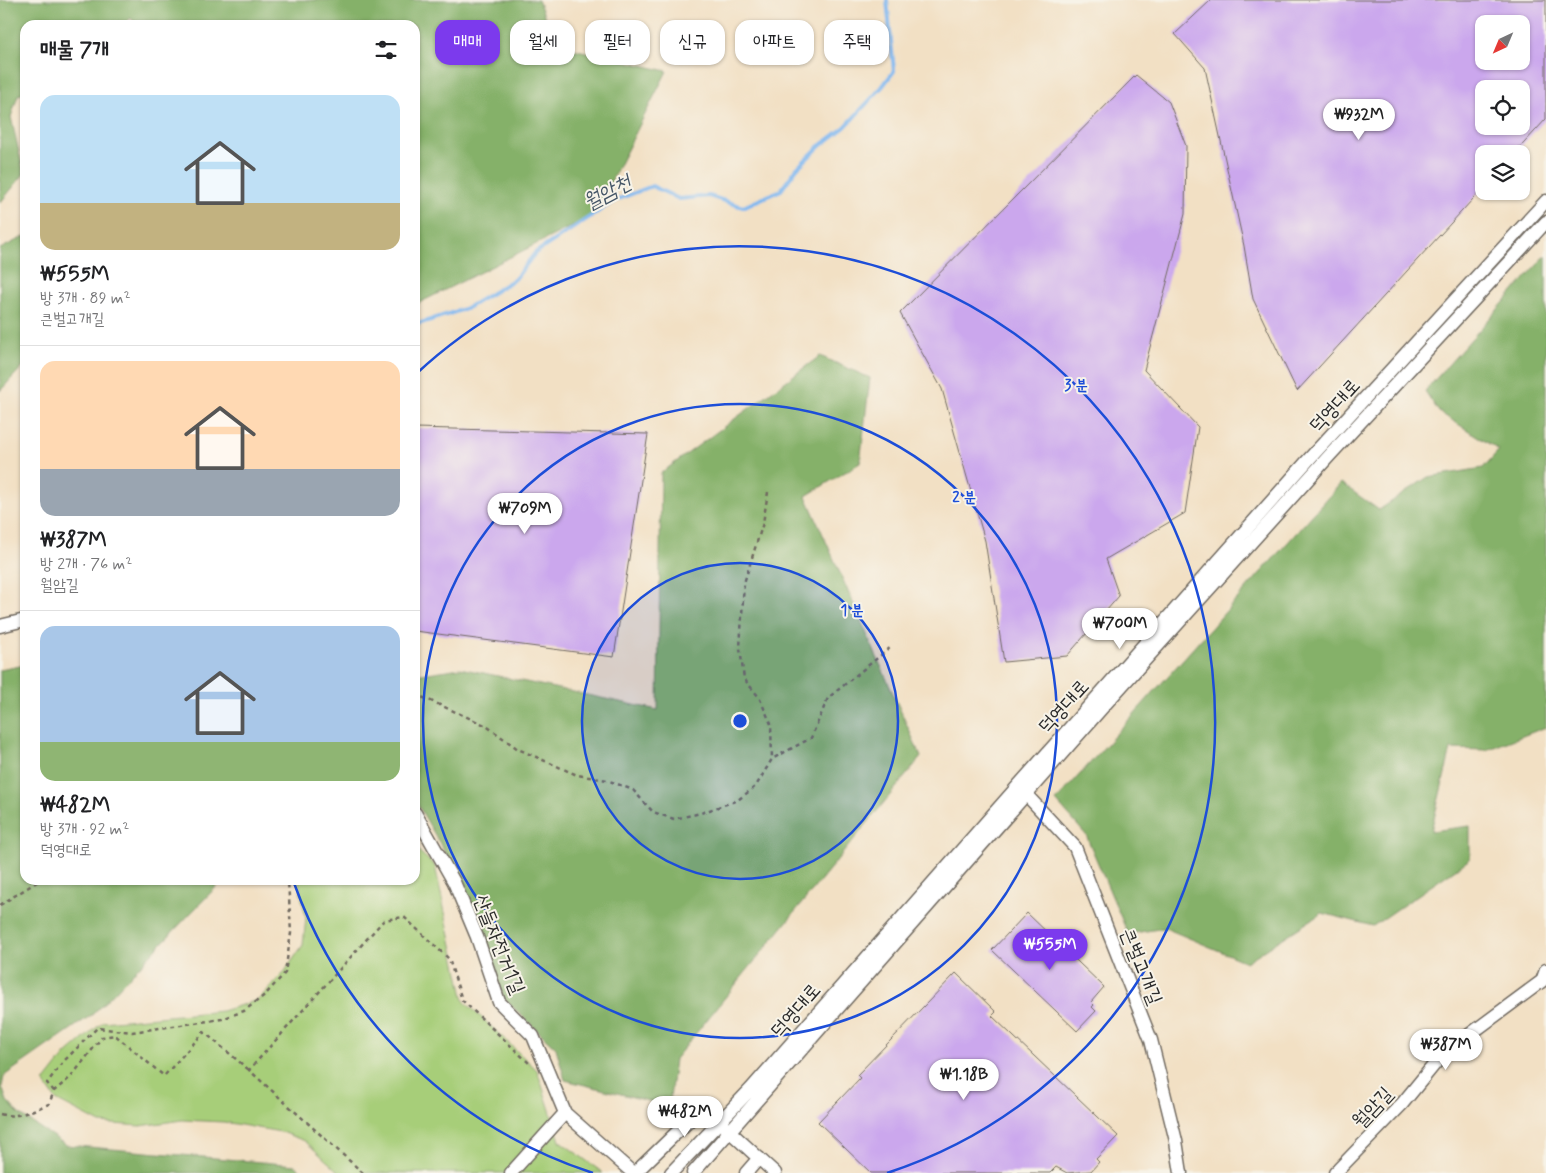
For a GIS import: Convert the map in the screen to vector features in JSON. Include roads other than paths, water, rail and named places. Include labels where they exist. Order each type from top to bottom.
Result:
[{"type":"street","name":"덕영대로","points":[[693,1173],[1021,790],[1310,458],[1546,200]]},
{"type":"street","name":"덕영대로","points":[[671,1173],[751,1088],[1021,790],[1546,222]]},
{"type":"street","points":[[0,626],[20,621]]},
{"type":"street","name":"큰벌고개길","points":[[1021,790],[1075,847],[1151,1040],[1182,1173]]},
{"type":"street","name":"산들자전거1길","points":[[420,823],[454,882],[499,1002],[533,1036],[565,1113]]},
{"type":"street","name":"월암길","points":[[1335,1173],[1402,1104],[1442,1055],[1542,981],[1546,970]]},
{"type":"street","points":[[511,1173],[565,1113],[634,1173],[703,1107],[775,1173]]},
{"type":"street","points":[[746,1173],[758,1158]]},
{"type":"waterway","name":"월암천","points":[[420,323],[467,308],[515,279],[535,253],[614,201],[652,186],[679,199],[709,196],[743,207],[781,190],[797,168],[820,146],[845,127],[882,87],[894,71],[887,0]]}]
